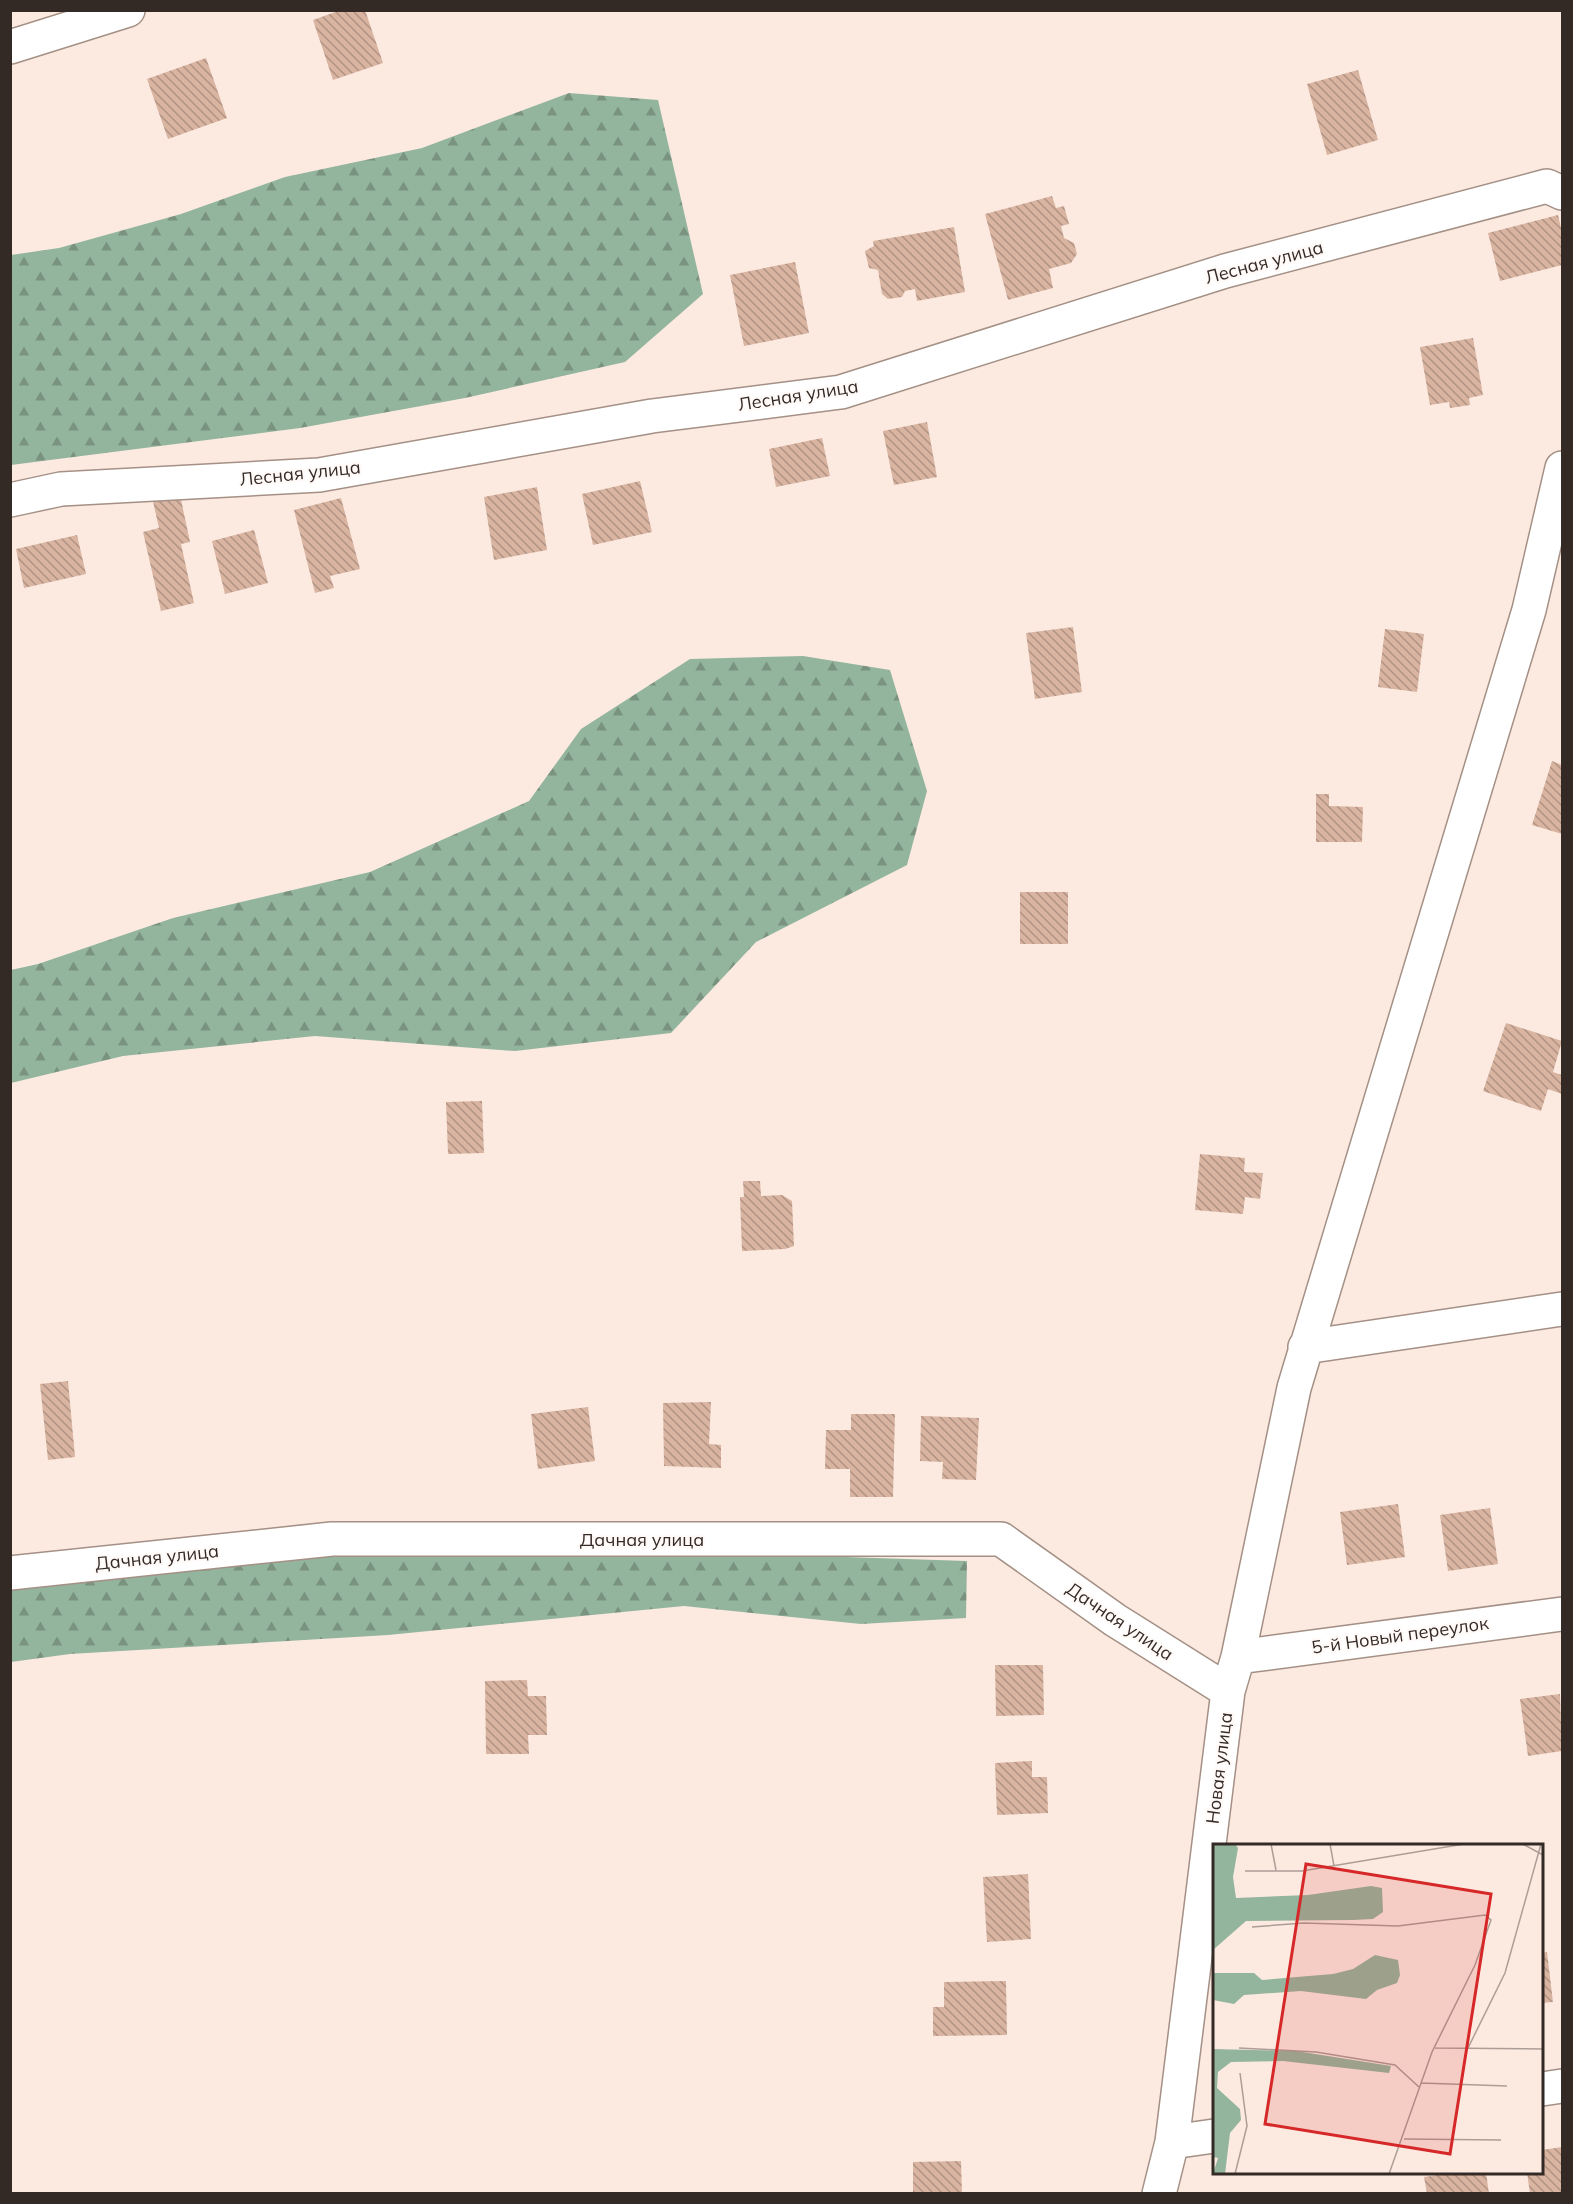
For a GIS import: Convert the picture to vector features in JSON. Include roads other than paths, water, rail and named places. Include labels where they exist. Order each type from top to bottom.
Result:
[{"type":"street","points":[[10,46],[128,10]]},
{"type":"street","name":"Лесная улица","points":[[10,500],[61,489],[319,475],[652,416],[841,392],[1226,271],[1547,186],[1563,193]]},
{"type":"street","name":"Новая улица","points":[[1159,2193],[1172,2142],[1228,1691],[1238,1657],[1293,1388],[1526,622],[1563,468]]},
{"type":"street","points":[[1305,1347],[1563,1309]]},
{"type":"street","name":"Дачная улица","points":[[10,1572],[332,1539],[1001,1539],[1115,1620],[1228,1691]]},
{"type":"street","name":"5-й Новый переулок","points":[[1238,1657],[1563,1614]]},
{"type":"street","points":[[1543,2089],[1563,2086]]},
{"type":"street","points":[[1172,2142],[1213,2136]]}]
